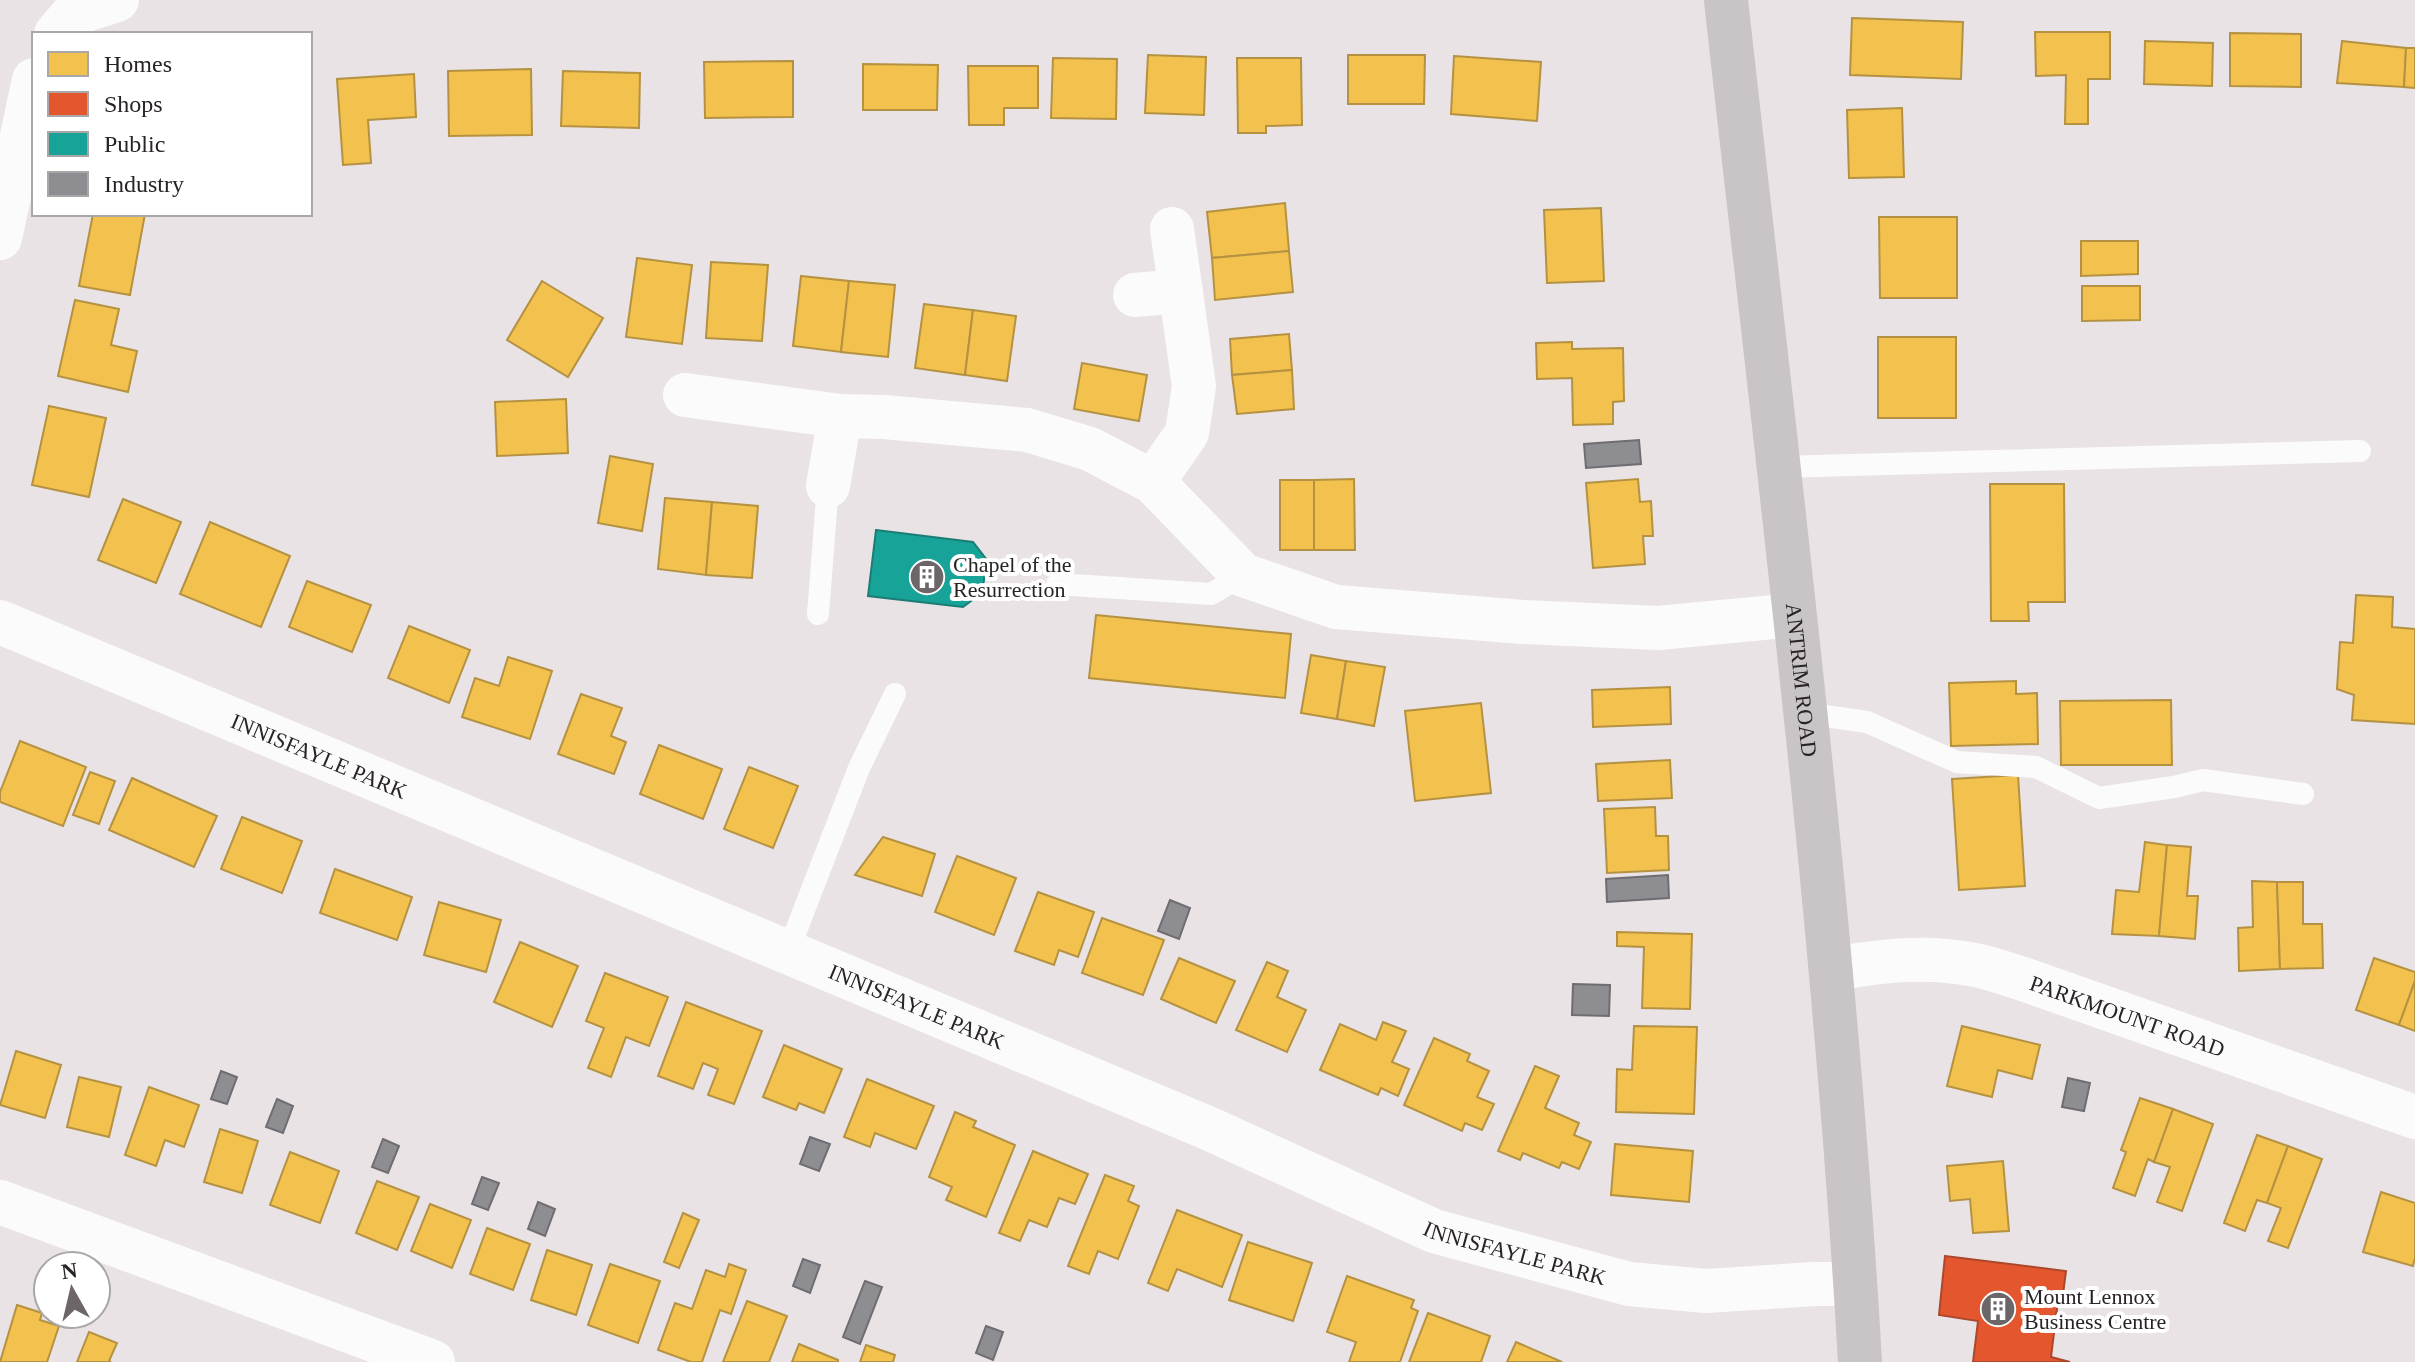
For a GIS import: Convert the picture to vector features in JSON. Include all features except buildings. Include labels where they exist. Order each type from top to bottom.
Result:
[{"type":"main road","name":"ANTRIM ROAD","points":[[1726,0],[1795,615],[1831,970],[1860,1362]]},
{"type":"street","points":[[58,32],[73,14],[117,0]]},
{"type":"street","points":[[0,238],[32,89]]},
{"type":"street","points":[[1153,482],[1187,433],[1194,386],[1172,229]]},
{"type":"street","points":[[1135,295],[1181,291]]},
{"type":"street","points":[[685,395],[840,416],[1027,430],[1090,449],[1153,482],[1243,575],[1336,607],[1523,622],[1658,628],[1795,615]]},
{"type":"street","points":[[828,486],[840,416]]},
{"type":"street","name":"INNISFAYLE PARK","points":[[0,622],[1210,1129],[1434,1231],[1629,1284],[1706,1291],[1855,1284]]},
{"type":"street","name":"PARKMOUNT ROAD","points":[[1831,970],[1869,962],[1917,960],[1974,964],[2415,1117]]},
{"type":"street","points":[[0,1202],[433,1362]]},
{"type":"lane","points":[[1777,467],[2360,451]]},
{"type":"lane","points":[[818,614],[828,486]]},
{"type":"lane","points":[[1057,584],[1211,594],[1243,575]]},
{"type":"lane","points":[[787,954],[859,768],[895,694]]},
{"type":"lane","points":[[1804,713],[1867,722],[1957,762],[2036,767],[2099,798],[2203,780],[2303,794]]},
{"type":"place","name":"Chapel of the Resurrection","points":[[927,577]]},
{"type":"place","name":"Mount Lennox Business Centre","points":[[1998,1309]]}]
